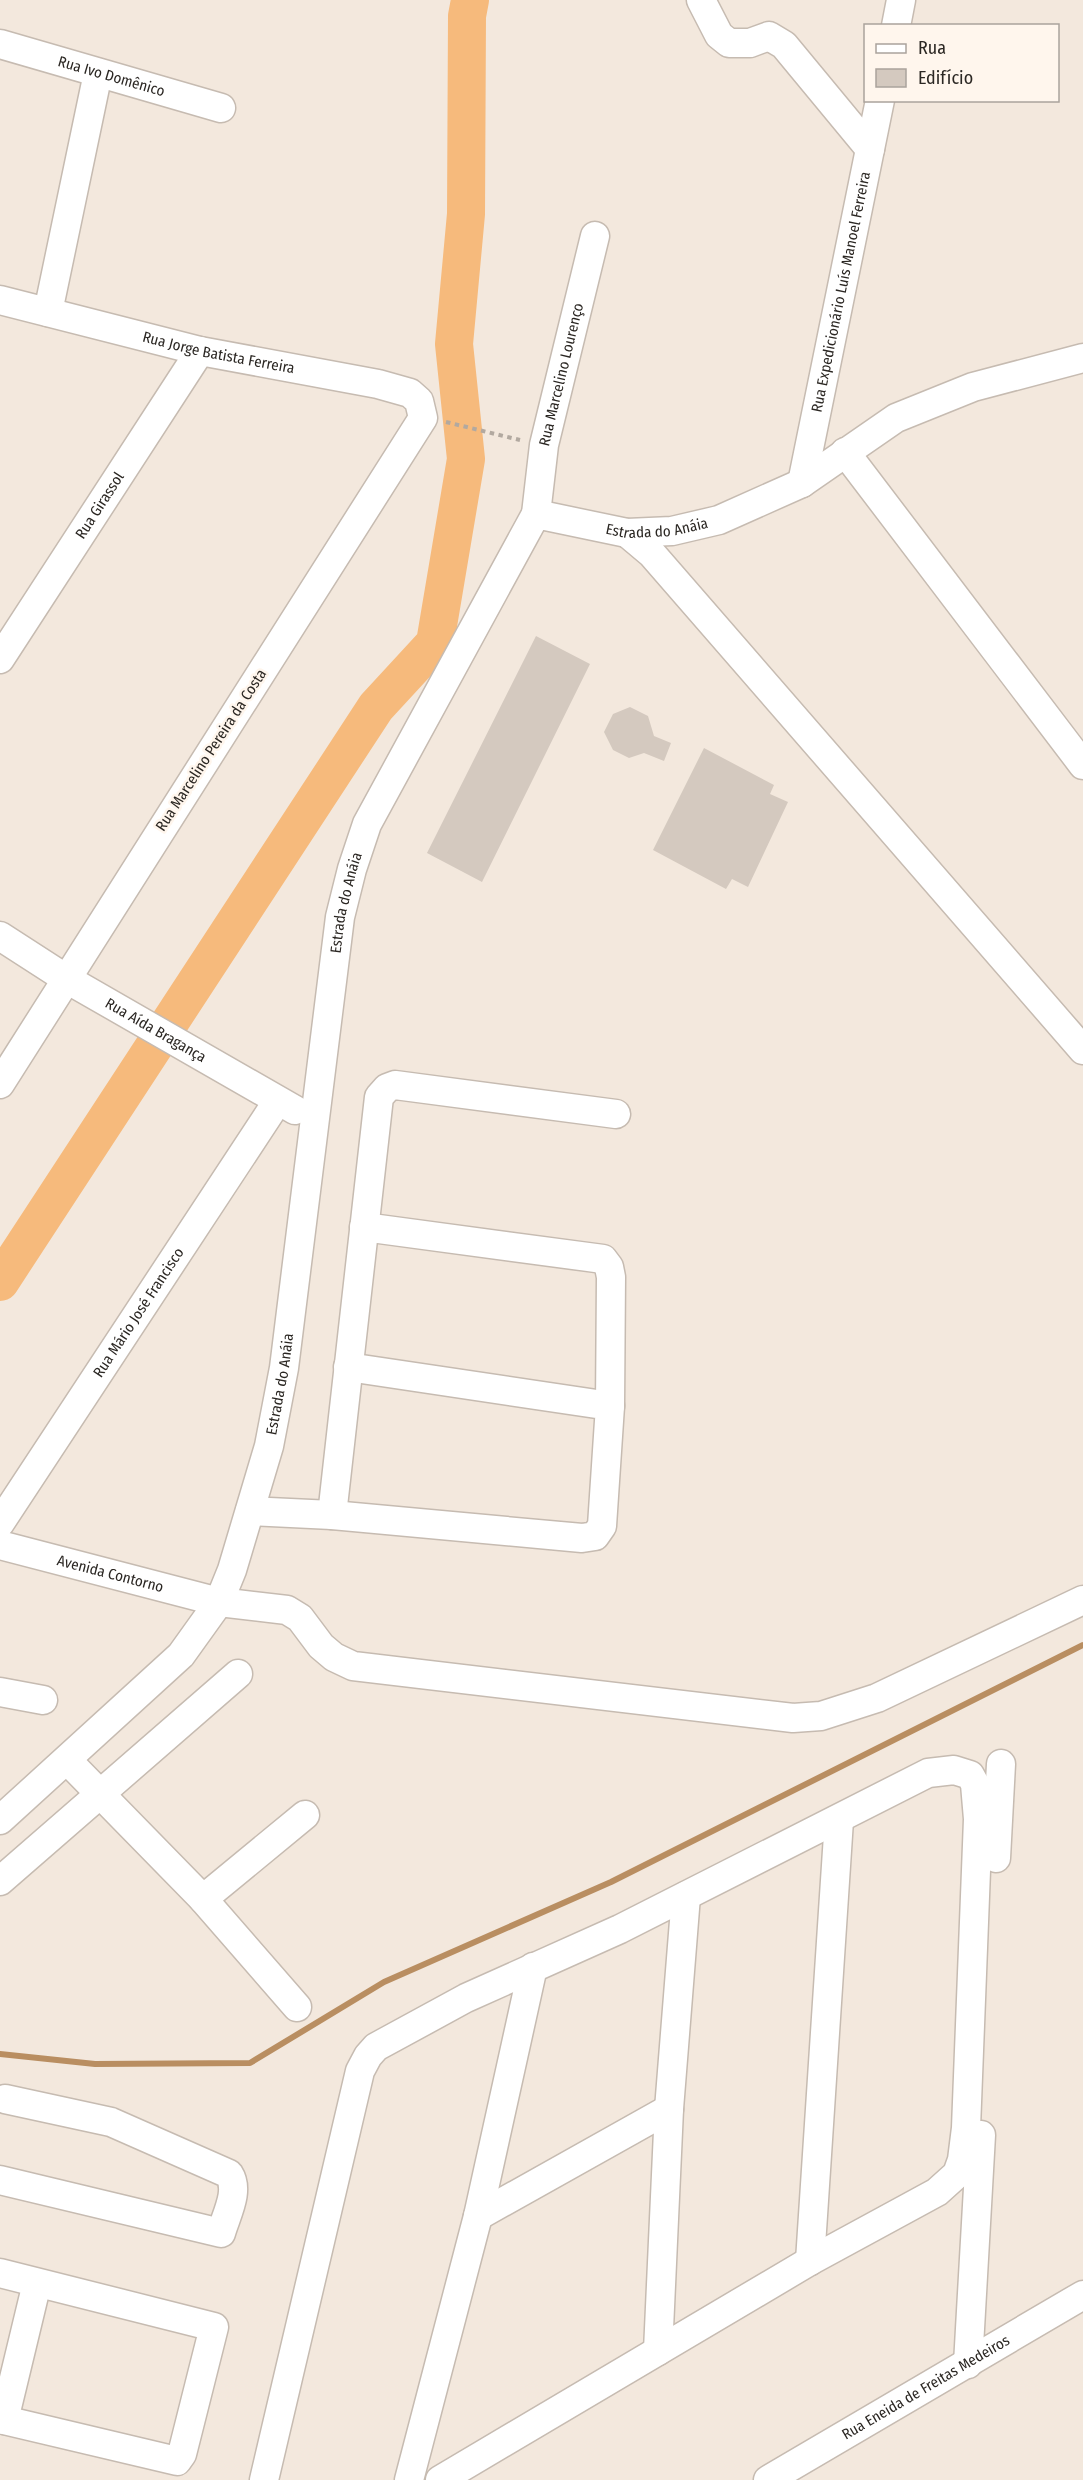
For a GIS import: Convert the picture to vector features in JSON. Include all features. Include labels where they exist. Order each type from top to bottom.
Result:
[{"type":"street","points":[[701,0],[719,35],[729,43],[743,44],[769,36],[784,45],[870,149]]},
{"type":"street","points":[[896,24],[901,0]]},
{"type":"street","name":"Rua Ivo Domênico","points":[[0,44],[221,108]]},
{"type":"street","points":[[48,312],[98,73]]},
{"type":"street","name":"Rua Expedicionário Luís Manoel Ferreira","points":[[802,483],[880,102]]},
{"type":"street","name":"Rua Marcelino Lourenço","points":[[536,514],[544,445],[595,236]]},
{"type":"street","name":"Rua Jorge Batista Ferreira","points":[[0,300],[200,351],[378,384],[410,393],[419,400],[432,419]]},
{"type":"street","name":"Rua Girassol","points":[[0,659],[200,351]]},
{"type":"street","name":"Estrada do Anáia","points":[[0,1821],[181,1655],[219,1602],[269,1446],[284,1368],[313,1119],[340,917],[352,869],[367,824],[536,514],[627,533],[672,531],[719,520],[802,483],[896,417],[973,387],[1083,358]]},
{"type":"street","name":"Rua Marcelino Pereira da Costa","points":[[0,1084],[65,978],[432,419]]},
{"type":"street","points":[[845,452],[1083,765]]},
{"type":"street","points":[[627,533],[652,554],[1083,1050]]},
{"type":"street","name":"Rua Aída Bragança","points":[[0,936],[65,978],[277,1102],[313,1119]]},
{"type":"street","points":[[332,1515],[379,1097],[387,1088],[395,1085],[616,1114]]},
{"type":"street","name":"Rua Mário José Francisco","points":[[0,1523],[277,1102]]},
{"type":"street","points":[[250,1511],[332,1515],[582,1538],[595,1536],[602,1526],[610,1406],[611,1277],[609,1267],[603,1259],[364,1227]]},
{"type":"street","points":[[348,1367],[610,1406]]},
{"type":"street","name":"Avenida Contorno","points":[[0,1545],[219,1602],[287,1610],[300,1618],[328,1651],[353,1666],[793,1718],[821,1716],[877,1698],[1083,1600]]},
{"type":"street","points":[[0,1881],[238,1674]]},
{"type":"street","points":[[0,1692],[44,1700]]},
{"type":"street","points":[[67,1760],[203,1899],[297,2007]]},
{"type":"street","points":[[968,2364],[1001,1764]]},
{"type":"street","points":[[264,2480],[360,2071],[376,2047],[466,1998],[620,1929],[928,1773],[954,1770],[970,1775],[975,1784],[978,1819],[966,2128],[962,2160],[957,2174],[947,2184],[810,2261],[440,2480]]},
{"type":"street","points":[[203,1899],[305,1815]]},
{"type":"street","points":[[810,2261],[839,1820]]},
{"type":"street","points":[[658,2351],[669,2109],[686,1896]]},
{"type":"street","points":[[409,2480],[478,2216],[533,1967]]},
{"type":"street","points":[[0,2180],[220,2233],[234,2192],[234,2181],[229,2174],[121,2127],[5,2099]]},
{"type":"street","points":[[478,2216],[669,2109]]},
{"type":"street","points":[[0,2273],[214,2327],[182,2454],[177,2461],[2,2420],[37,2283]]},
{"type":"street","name":"Rua Eneida de Freitas Medeiros","points":[[768,2480],[1083,2295]]},
{"type":"path","points":[[432,419],[521,440]]},
{"type":"building","points":[[536,636],[590,664],[482,882],[427,853]]},
{"type":"building","points":[[630,707],[648,716],[654,736],[671,743],[664,761],[644,753],[629,758],[613,750],[604,732],[613,714]]},
{"type":"building","points":[[704,748],[774,785],[770,794],[788,802],[748,887],[732,879],[726,889],[653,850]]},
{"type":"waterway","points":[[0,1282],[376,707],[435,643],[466,459],[454,344],[466,214],[467,16],[470,0]]},
{"type":"waterway","points":[[0,2054],[95,2064],[250,2063],[384,1982],[611,1882],[1083,1645]]}]
